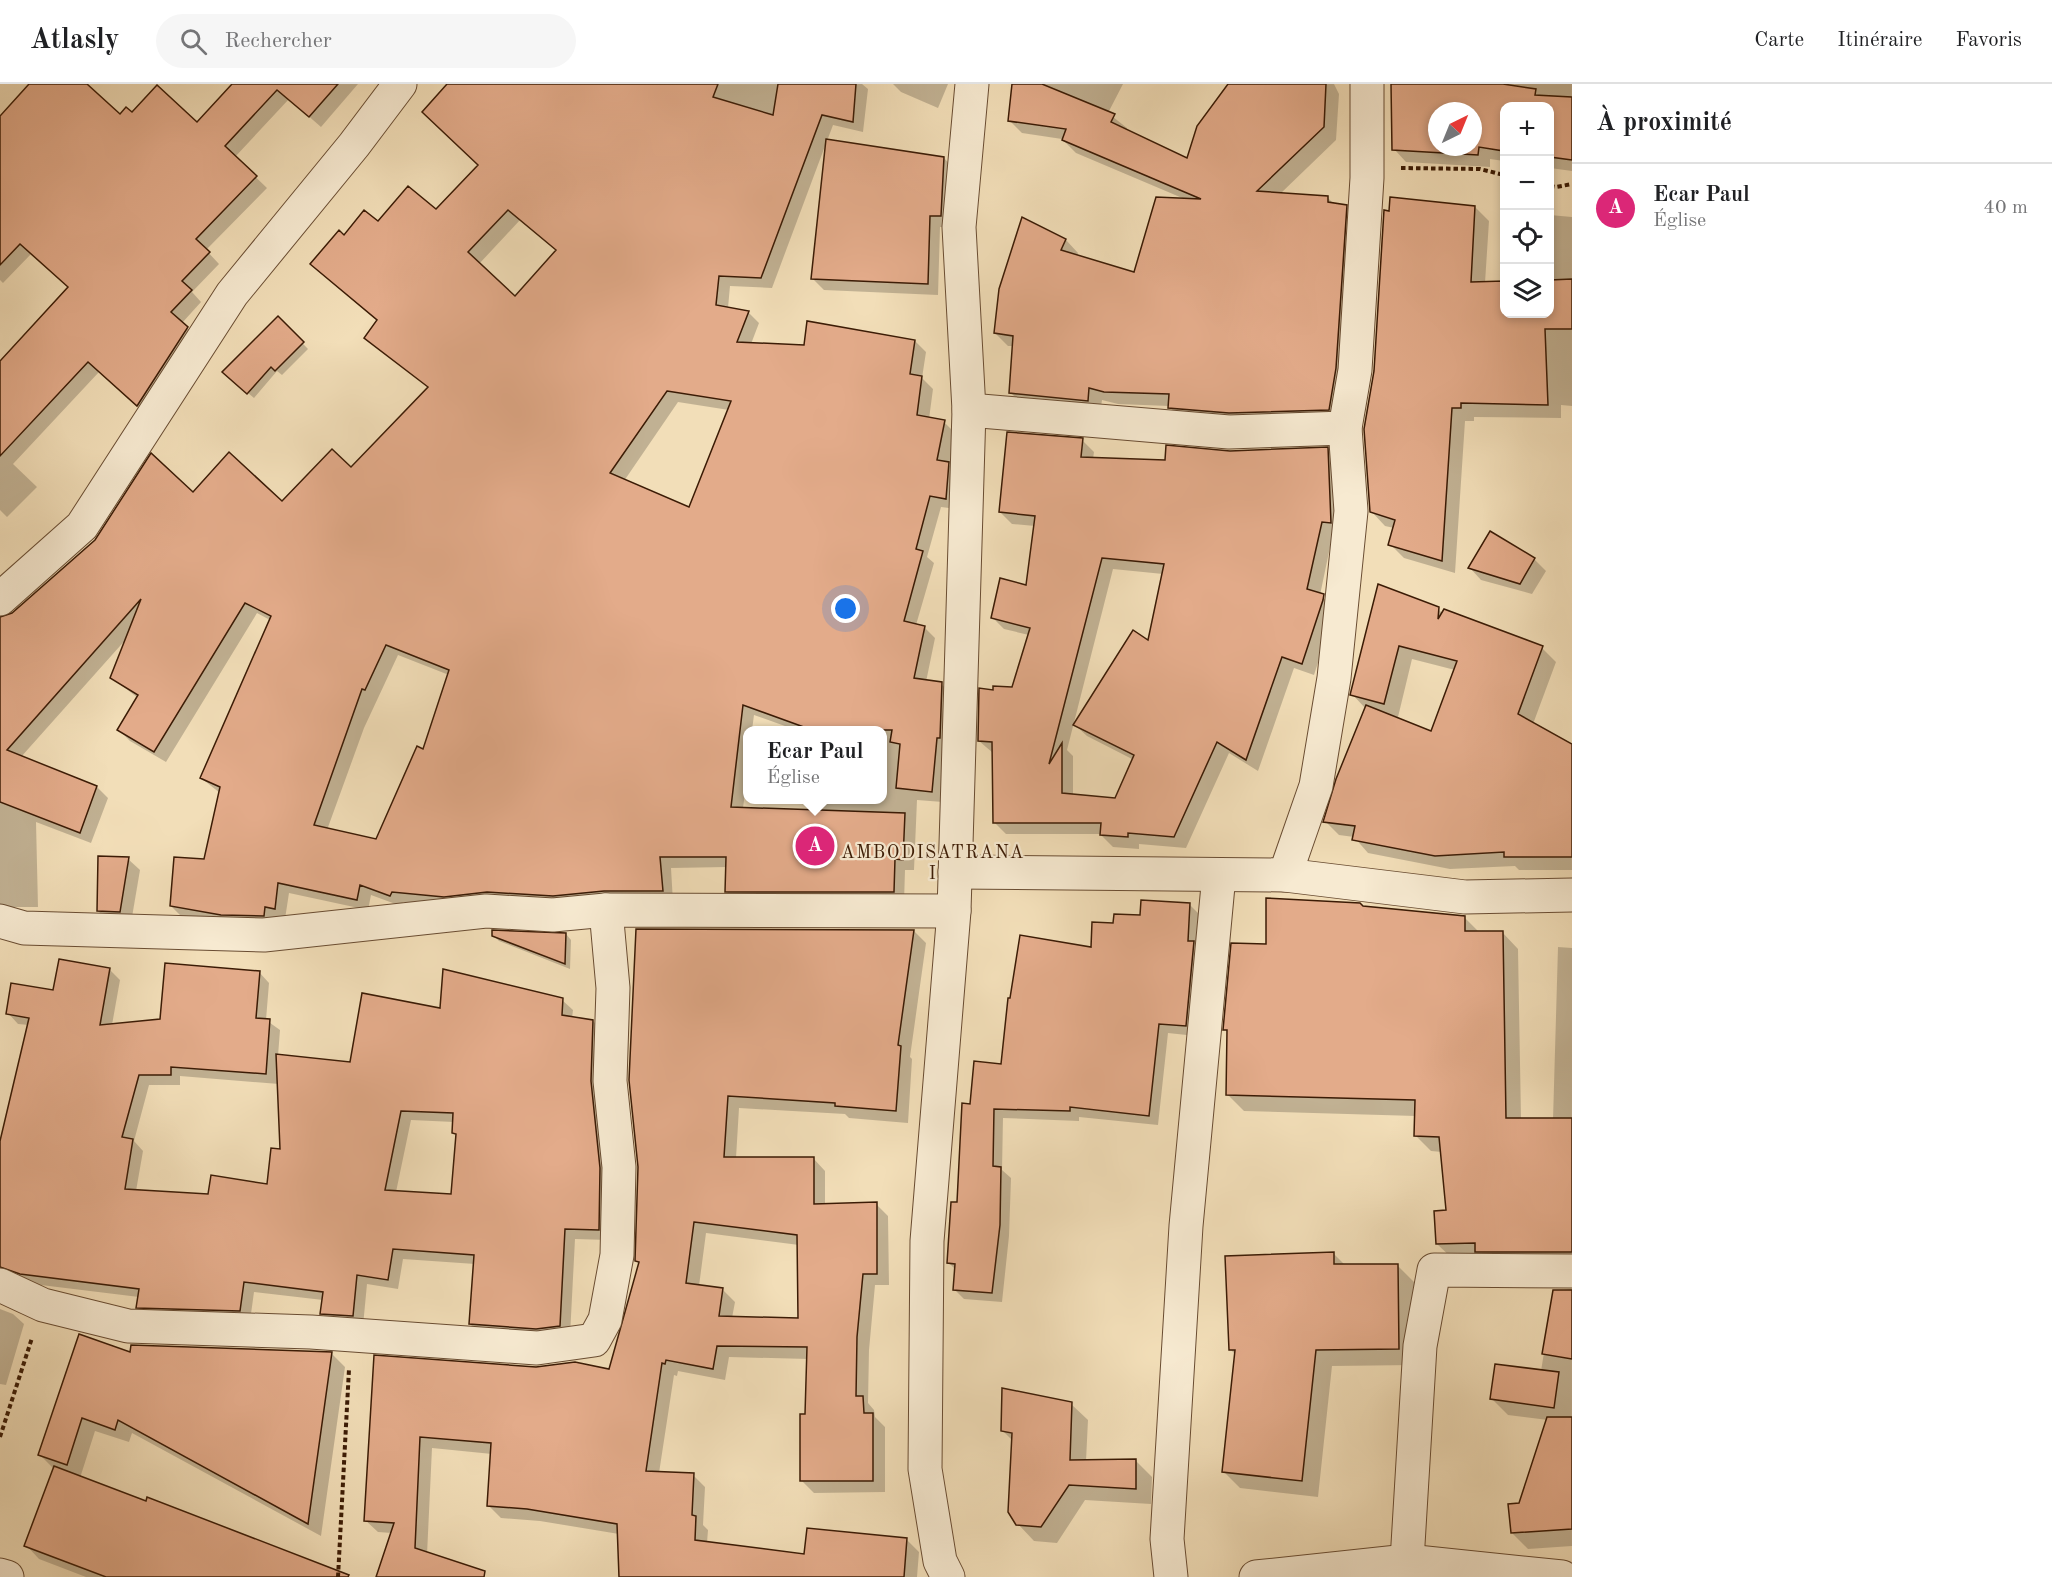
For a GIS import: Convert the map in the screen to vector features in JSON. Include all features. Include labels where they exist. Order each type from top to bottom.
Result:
[{"type":"street","points":[[0,599],[82,526],[232,294],[354,145],[400,84]]},
{"type":"street","points":[[948,1577],[940,1561],[925,1469],[927,1241],[954,911],[969,410],[959,227],[972,84]]},
{"type":"street","points":[[1285,874],[1316,786],[1334,678],[1351,511],[1345,428],[1355,370],[1367,167],[1367,84]]},
{"type":"street","points":[[969,410],[1229,432],[1345,428]]},
{"type":"street","points":[[955,872],[1285,874],[1465,897],[1572,895]]},
{"type":"street","points":[[1171,1577],[1167,1539],[1186,1226],[1219,875]]},
{"type":"street","points":[[0,921],[24,928],[264,935],[486,911],[553,915],[606,910],[954,911]]},
{"type":"street","points":[[0,1285],[43,1305],[128,1326],[351,1335],[537,1348],[594,1340],[605,1320],[617,1254],[619,1178],[610,1081],[613,988],[606,910]]},
{"type":"street","points":[[1407,1562],[1420,1346],[1434,1270],[1572,1271]]},
{"type":"street","points":[[1256,1577],[1407,1562],[1562,1577]]},
{"type":"street","points":[[0,1575],[8,1577]]},
{"type":"path","points":[[1367,167],[1480,169],[1500,174]]},
{"type":"path","points":[[1554,187],[1572,184]]},
{"type":"path","points":[[0,1437],[43,1305]]},
{"type":"path","points":[[338,1577],[351,1335]]},
{"type":"building","points":[[29,84],[87,84],[120,114],[126,107],[132,112],[157,85],[197,122],[232,84],[338,84],[309,117],[277,90],[225,146],[257,176],[196,239],[210,252],[182,281],[192,290],[171,312],[188,327],[137,406],[88,362],[0,456],[0,361],[68,287],[20,244],[0,265],[0,116]]},
{"type":"building","points":[[447,84],[718,84],[713,97],[773,115],[778,84],[856,84],[853,122],[822,115],[761,278],[719,276],[716,305],[749,311],[737,342],[804,345],[807,321],[915,340],[910,374],[922,376],[917,415],[945,420],[937,460],[949,462],[946,499],[930,496],[916,549],[923,551],[904,621],[925,626],[914,678],[942,682],[940,738],[937,738],[932,792],[896,788],[900,744],[890,742],[892,730],[887,730],[887,726],[801,726],[743,705],[731,807],[905,813],[903,860],[895,859],[894,892],[725,892],[726,857],[660,857],[663,891],[604,891],[553,896],[487,892],[444,897],[392,892],[390,896],[360,885],[357,900],[278,883],[275,909],[265,907],[264,916],[221,915],[170,906],[174,857],[204,859],[220,787],[200,778],[271,616],[245,603],[154,752],[117,730],[138,695],[110,678],[141,599],[7,750],[97,786],[80,833],[0,802],[0,617],[12,613],[95,540],[151,453],[193,492],[229,452],[282,501],[332,449],[351,467],[428,387],[364,338],[377,320],[310,264],[339,230],[344,235],[364,210],[378,221],[408,186],[436,209],[478,165],[422,112]],"holes":[[[508,210],[556,250],[515,296],[468,252]],[[667,391],[731,401],[689,507],[610,473]],[[386,645],[449,670],[423,749],[417,746],[376,839],[314,825],[362,689],[365,690]]]},
{"type":"building","points":[[1012,84],[1042,84],[1115,114],[1111,122],[1187,158],[1197,126],[1228,84],[1326,84],[1324,127],[1257,191],[1328,196],[1328,202],[1347,205],[1336,368],[1329,410],[1229,413],[1168,408],[1169,394],[1104,392],[1089,388],[1088,401],[1009,393],[1013,336],[994,333],[999,289],[1022,217],[1066,239],[1061,250],[1134,272],[1156,197],[1201,199],[1062,140],[1066,129],[1008,121]]},
{"type":"building","points":[[1391,84],[1503,84],[1536,89],[1535,95],[1572,97],[1572,160],[1554,158],[1554,102],[1500,102],[1500,150],[1482,147],[1482,102],[1428,102],[1428,152],[1392,150]]},
{"type":"building","points":[[826,139],[944,157],[941,216],[930,216],[928,284],[811,279]]},
{"type":"building","points":[[1390,197],[1475,206],[1471,282],[1500,281],[1500,318],[1554,318],[1554,280],[1572,279],[1572,329],[1545,329],[1548,405],[1461,403],[1461,408],[1452,408],[1442,561],[1388,545],[1395,520],[1370,512],[1364,429],[1374,371],[1384,210],[1389,211]]},
{"type":"building","points":[[278,316],[304,342],[275,371],[271,367],[247,394],[222,372]]},
{"type":"building","points":[[1007,432],[1083,438],[1081,457],[1165,460],[1166,445],[1230,451],[1328,447],[1331,523],[1322,522],[1307,589],[1324,594],[1302,664],[1282,657],[1246,760],[1217,742],[1174,837],[1128,833],[1128,837],[1100,835],[1101,823],[993,823],[992,742],[978,741],[979,688],[993,690],[993,686],[1012,687],[1030,628],[991,618],[1000,578],[1026,585],[1035,516],[999,512]],"holes":[[[1102,558],[1164,564],[1148,640],[1133,630],[1073,725],[1134,755],[1115,798],[1062,793],[1062,743],[1049,764]]]},
{"type":"building","points":[[1490,531],[1535,558],[1520,584],[1468,568]]},
{"type":"building","points":[[1378,584],[1439,607],[1438,619],[1444,609],[1543,646],[1518,714],[1572,744],[1572,857],[1504,857],[1504,852],[1435,856],[1352,840],[1355,826],[1323,822],[1336,779],[1366,705],[1431,731],[1457,661],[1399,646],[1384,704],[1350,695]]},
{"type":"building","points":[[98,856],[129,857],[120,912],[97,911]]},
{"type":"building","points":[[1266,898],[1360,903],[1363,906],[1465,916],[1465,931],[1503,931],[1506,1118],[1572,1118],[1572,1252],[1475,1252],[1475,1243],[1436,1244],[1434,1211],[1446,1210],[1439,1137],[1414,1136],[1415,1100],[1226,1095],[1227,1030],[1223,1030],[1231,943],[1266,944]]},
{"type":"building","points":[[1141,900],[1190,903],[1188,941],[1194,941],[1186,1026],[1159,1024],[1149,1116],[1070,1107],[1070,1111],[994,1109],[993,1166],[1001,1167],[1000,1225],[992,1293],[953,1290],[955,1264],[947,1263],[951,1202],[957,1202],[962,1103],[970,1104],[974,1061],[1001,1064],[1008,998],[1010,998],[1020,935],[1091,947],[1092,922],[1113,923],[1114,914],[1140,915]]},
{"type":"building","points":[[636,929],[914,930],[898,1045],[901,1046],[896,1111],[835,1106],[835,1103],[728,1096],[724,1157],[814,1157],[814,1204],[877,1202],[877,1274],[863,1274],[857,1337],[856,1396],[863,1396],[864,1413],[873,1413],[873,1481],[800,1481],[800,1414],[805,1414],[807,1347],[717,1346],[713,1369],[666,1360],[665,1364],[662,1363],[646,1471],[694,1473],[692,1515],[696,1516],[695,1540],[804,1554],[807,1528],[907,1538],[904,1577],[619,1577],[617,1524],[527,1509],[487,1506],[491,1443],[420,1437],[415,1548],[485,1571],[484,1577],[376,1577],[394,1523],[364,1521],[374,1355],[536,1367],[575,1362],[609,1369],[639,1262],[635,1261],[638,1167],[629,1080]],"holes":[[[694,1222],[797,1235],[798,1318],[719,1316],[723,1288],[686,1283]]]},
{"type":"building","points":[[492,930],[566,933],[565,964],[492,936]]},
{"type":"building","points":[[59,959],[110,968],[100,1025],[160,1019],[165,963],[260,971],[256,1018],[270,1019],[266,1074],[171,1067],[171,1075],[139,1075],[122,1137],[133,1139],[125,1189],[208,1194],[211,1175],[267,1184],[271,1148],[280,1149],[276,1054],[350,1062],[362,993],[440,1008],[443,969],[563,998],[562,1015],[593,1020],[591,1081],[600,1168],[599,1230],[565,1229],[560,1326],[536,1329],[469,1324],[474,1255],[393,1249],[388,1280],[357,1275],[353,1316],[320,1314],[323,1292],[244,1282],[240,1311],[136,1308],[139,1289],[20,1274],[0,1267],[0,1141],[29,1018],[6,1014],[11,983],[53,990]],"holes":[[[401,1111],[453,1113],[452,1133],[456,1134],[451,1194],[385,1190]]]},
{"type":"building","points":[[1334,1252],[1334,1264],[1398,1264],[1399,1349],[1316,1350],[1302,1481],[1222,1472],[1235,1350],[1229,1350],[1225,1256]]},
{"type":"building","points":[[1553,1290],[1572,1290],[1572,1359],[1542,1354]]},
{"type":"building","points":[[79,1334],[130,1352],[131,1345],[332,1352],[308,1524],[118,1420],[115,1430],[82,1418],[67,1465],[38,1455]]},
{"type":"building","points":[[1495,1364],[1559,1372],[1554,1408],[1490,1399]]},
{"type":"building","points":[[1002,1388],[1072,1402],[1070,1460],[1136,1459],[1136,1489],[1069,1485],[1041,1527],[1016,1525],[1008,1512],[1012,1433],[1001,1431]]},
{"type":"building","points":[[1547,1417],[1572,1417],[1572,1529],[1511,1533],[1508,1504],[1519,1503]]},
{"type":"building","points":[[54,1466],[146,1501],[147,1497],[349,1575],[348,1577],[106,1577],[24,1546]]},
{"type":"place","name":"Ecar Paul","points":[[815,846]]},
{"type":"district","name":"AMBODISATRANA I","points":[[933,862]]}]
